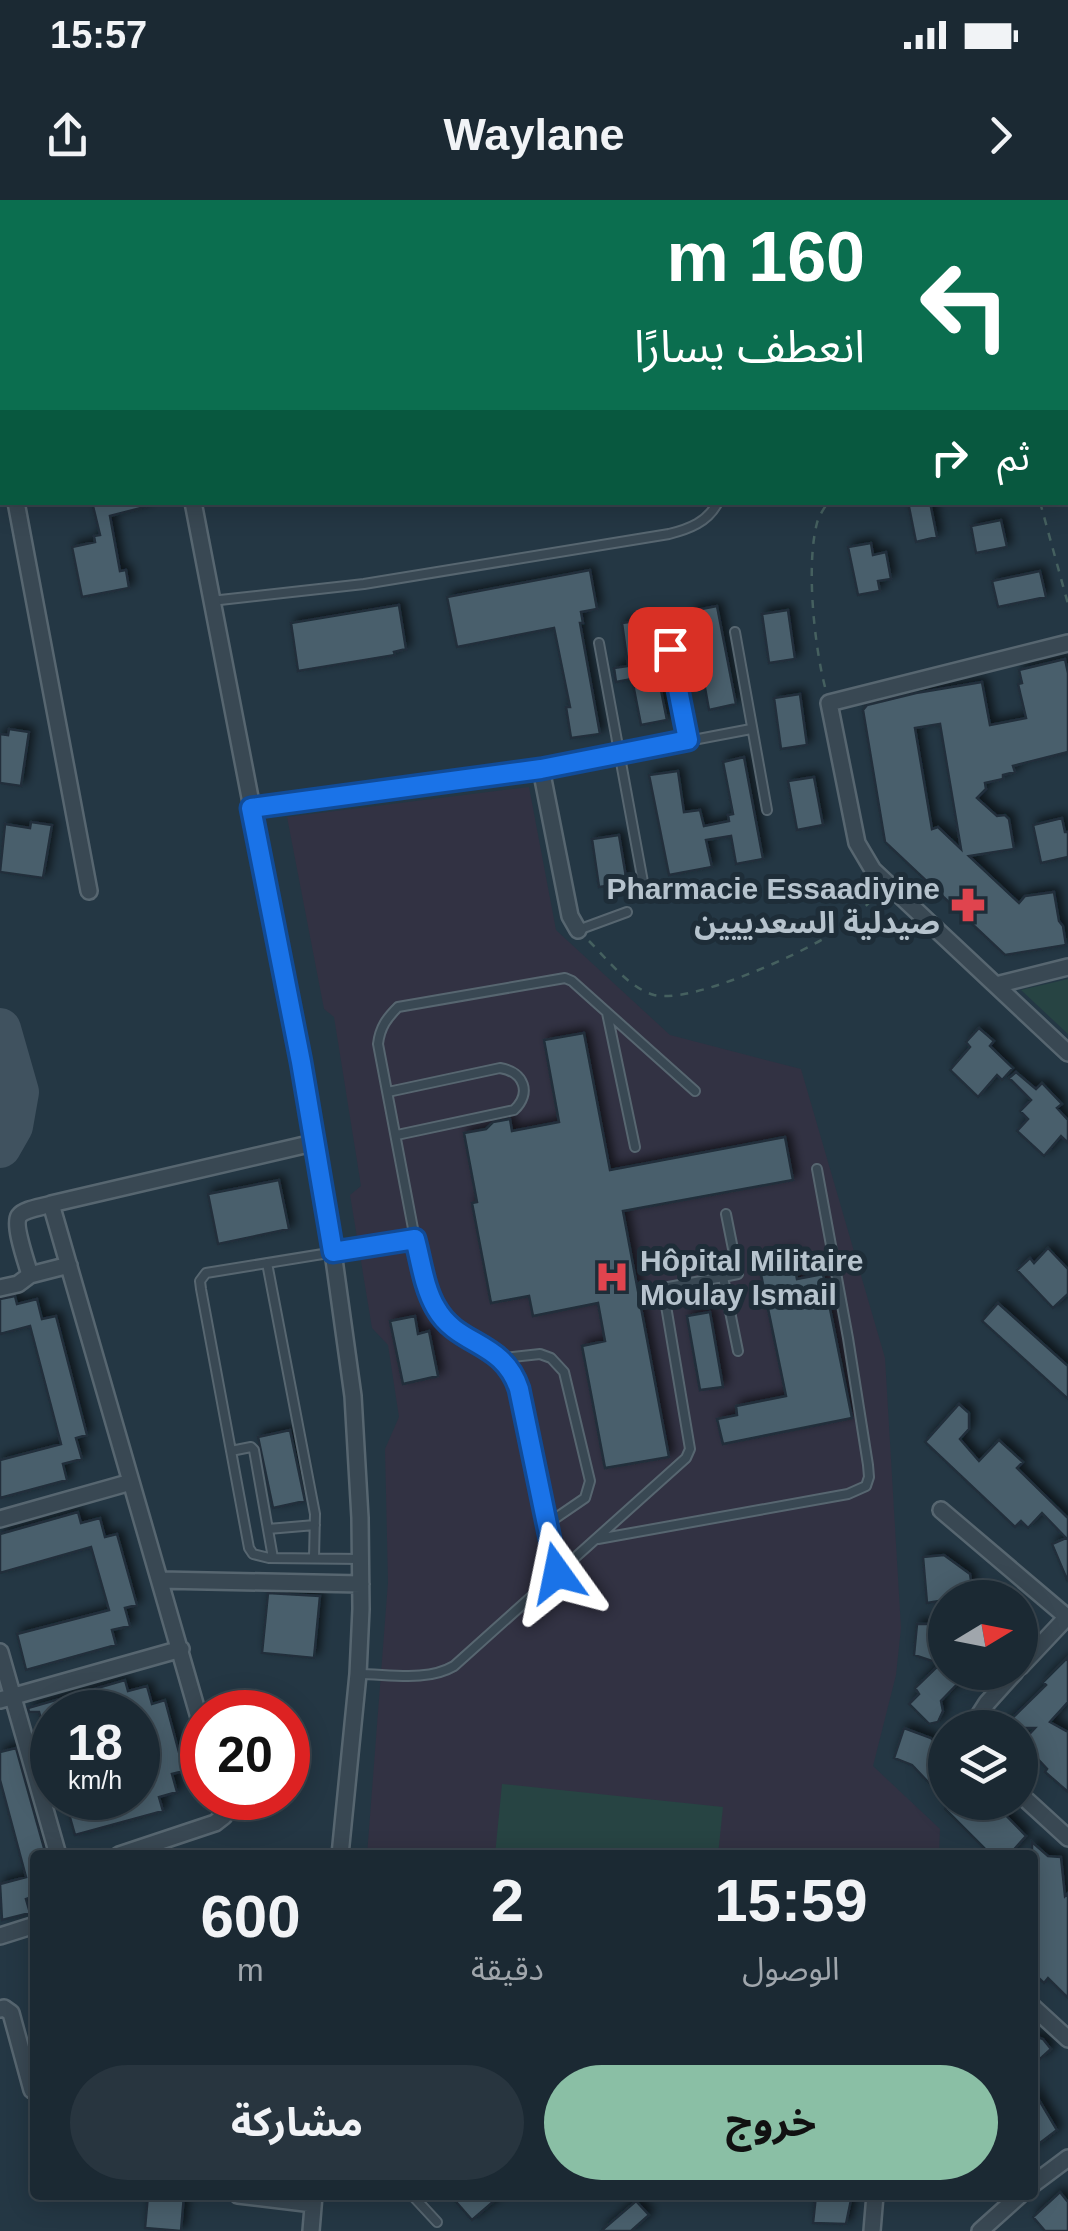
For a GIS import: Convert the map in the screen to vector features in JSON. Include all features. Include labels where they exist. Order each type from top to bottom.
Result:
[{"type":"street","points":[[17,505],[89,892]]},
{"type":"street","points":[[194,505],[301,1062],[353,1396],[362,1584],[358,1674],[340,1850]]},
{"type":"street","points":[[1068,643],[829,703],[857,843],[873,870],[1068,1053]]},
{"type":"street","points":[[251,808],[541,769],[570,916],[578,930]]},
{"type":"street","points":[[996,985],[1068,967]]},
{"type":"street","points":[[30,1275],[18,1228],[21,1214],[313,1143]]},
{"type":"street","points":[[51,1204],[192,1690]]},
{"type":"street","points":[[0,1288],[68,1264]]},
{"type":"street","points":[[0,1519],[130,1482]]},
{"type":"street","points":[[942,1510],[1068,1617],[1038,1649]]},
{"type":"street","points":[[160,1580],[362,1584]]},
{"type":"street","points":[[6,1698],[181,1649]]},
{"type":"street","points":[[0,1652],[6,1698],[56,1850]]},
{"type":"street","points":[[981,1710],[998,1690]]},
{"type":"street","points":[[1038,1810],[1068,1838]]},
{"type":"street","points":[[133,1850],[217,1820]]},
{"type":"street","points":[[0,1936],[30,1927]]},
{"type":"street","points":[[0,2009],[11,2014],[30,2083]]},
{"type":"street","points":[[1038,2012],[1068,2039]]},
{"type":"street","points":[[1038,2180],[1068,2158]]},
{"type":"street","points":[[311,2231],[314,2200]]},
{"type":"street","points":[[872,2231],[875,2200]]},
{"type":"street","points":[[980,2231],[1014,2200]]},
{"type":"lane","points":[[211,602],[364,584],[669,534],[688,530],[712,514],[716,505]]},
{"type":"lane","points":[[735,632],[766,810]]},
{"type":"lane","points":[[599,644],[643,882]]},
{"type":"lane","points":[[670,649],[688,740]]},
{"type":"lane","points":[[541,769],[750,729]]},
{"type":"lane","points":[[578,930],[626,912]]},
{"type":"lane","points":[[557,1573],[515,1378],[503,1358],[454,1329],[436,1309],[415,1239],[380,1060],[380,1031],[398,1007],[566,978],[695,1091]]},
{"type":"lane","points":[[607,1013],[636,1147]]},
{"type":"lane","points":[[388,1092],[500,1068],[513,1070],[522,1080],[525,1092],[523,1102],[514,1110],[397,1135]]},
{"type":"lane","points":[[598,1538],[848,1494],[866,1486],[868,1465],[817,1170]]},
{"type":"lane","points":[[358,1674],[441,1674],[454,1666],[686,1458],[690,1450],[662,1288],[738,1274],[726,1214]]},
{"type":"lane","points":[[361,1559],[273,1558],[253,1554],[249,1548],[200,1281],[206,1273],[415,1239]]},
{"type":"lane","points":[[267,1262],[316,1525],[314,1558]]},
{"type":"lane","points":[[723,1277],[738,1351]]},
{"type":"lane","points":[[503,1358],[540,1354],[552,1358],[564,1372],[590,1482],[584,1498],[547,1524]]},
{"type":"lane","points":[[231,1451],[254,1450],[273,1558]]},
{"type":"lane","points":[[268,1529],[316,1525]]},
{"type":"lane","points":[[417,2200],[437,2222]]},
{"type":"path","points":[[826,505],[818,518],[812,566],[816,629],[829,703]]},
{"type":"path","points":[[1041,505],[1068,604]]},
{"type":"path","points":[[1061,575],[1068,573]]},
{"type":"path","points":[[578,930],[640,988],[656,996],[674,996],[767,968],[800,952],[856,916],[887,884]]},
{"type":"shaded area","name":"Hôpital Militaire Moulay Ismail","points":[[529,787],[556,930],[670,1035],[801,1069],[885,1358],[901,1628],[896,1675],[873,1766],[940,1829],[939,1850],[367,1850],[388,1582],[385,1449],[399,1417],[388,1345],[372,1328],[350,1195],[361,1186],[334,1017],[324,1009],[287,817]]},
{"type":"green space","points":[[1068,979],[1068,1034],[1021,990]]},
{"type":"green space","points":[[502,1784],[723,1807],[719,1850],[495,1850]]},
{"type":"building","points":[[93,505],[145,505],[110,516],[120,571],[126,570],[129,588],[82,597],[72,547],[95,542],[94,536],[100,535]]},
{"type":"building","points":[[909,505],[931,505],[937,537],[916,542]]},
{"type":"building","points":[[1001,520],[1007,547],[976,553],[971,526]]},
{"type":"building","points":[[871,543],[873,555],[886,552],[891,579],[878,581],[880,591],[858,595],[848,547]]},
{"type":"building","points":[[590,570],[597,609],[581,612],[580,623],[600,734],[571,738],[566,707],[570,707],[554,628],[457,647],[447,597]]},
{"type":"building","points":[[1040,571],[1046,597],[998,607],[992,581]]},
{"type":"building","points":[[399,605],[406,649],[394,652],[395,655],[298,671],[291,623]]},
{"type":"building","points":[[717,606],[736,704],[709,710],[691,611]]},
{"type":"building","points":[[788,610],[795,659],[769,663],[762,614]]},
{"type":"building","points":[[650,619],[667,720],[641,725],[632,679],[616,682],[614,668],[628,666],[622,623]]},
{"type":"building","points":[[1065,659],[1068,752],[1013,766],[1015,772],[985,783],[986,789],[977,798],[997,816],[1009,819],[1014,849],[969,856],[1019,903],[1025,896],[1054,892],[1066,945],[1005,955],[885,842],[863,710],[867,705],[916,693],[982,682],[990,725],[1026,718],[1018,684],[1022,683],[1019,670]],"holes":[[[940,724],[961,849],[938,827],[932,829],[915,728]]]},
{"type":"building","points":[[800,694],[807,745],[781,749],[774,698]]},
{"type":"building","points":[[9,729],[29,732],[21,786],[0,783],[0,734],[8,735]]},
{"type":"building","points":[[744,757],[763,859],[736,864],[731,836],[706,840],[712,867],[669,875],[649,775],[678,771],[684,812],[700,810],[704,826],[729,821],[728,815],[733,814],[723,762]]},
{"type":"building","points":[[814,777],[823,825],[797,830],[788,781]]},
{"type":"building","points":[[1062,818],[1068,832],[1068,857],[1041,863],[1033,825]]},
{"type":"building","points":[[31,822],[52,825],[43,878],[0,872],[5,824],[30,828]]},
{"type":"building","points":[[619,835],[627,883],[599,887],[592,839]]},
{"type":"building","points":[[979,1028],[994,1041],[990,1046],[1013,1068],[1002,1080],[997,1075],[978,1097],[950,1070],[970,1047],[966,1042]]},
{"type":"building","name":"Hôpital Militaire Moulay Ismail","points":[[584,1033],[610,1170],[785,1137],[793,1180],[623,1211],[669,1457],[605,1468],[582,1346],[605,1341],[598,1303],[533,1316],[529,1296],[491,1303],[472,1203],[477,1202],[464,1133],[510,1119],[512,1131],[559,1122],[544,1040]]},
{"type":"building","points":[[1016,1072],[1036,1089],[1042,1083],[1062,1104],[1057,1108],[1068,1120],[1068,1143],[1061,1136],[1044,1156],[1017,1131],[1028,1119],[1020,1111],[1031,1100],[1009,1078]]},
{"type":"building","points":[[279,1180],[289,1229],[218,1244],[208,1194]]},
{"type":"building","points":[[1048,1248],[1068,1269],[1068,1294],[1053,1308],[1017,1270],[1030,1258],[1034,1263]]},
{"type":"building","points":[[792,1253],[797,1279],[823,1274],[852,1418],[723,1444],[717,1419],[737,1415],[736,1406],[786,1396],[758,1260]]},
{"type":"building","points":[[15,1296],[17,1304],[37,1299],[42,1319],[56,1316],[87,1435],[76,1438],[82,1459],[63,1464],[67,1480],[0,1498],[0,1460],[61,1444],[30,1326],[0,1334],[0,1299]]},
{"type":"building","points":[[998,1303],[1068,1366],[1068,1399],[982,1321]]},
{"type":"building","points":[[710,1312],[723,1387],[700,1390],[687,1316]]},
{"type":"building","points":[[415,1316],[418,1334],[429,1331],[438,1376],[403,1384],[390,1321]]},
{"type":"building","points":[[959,1404],[969,1413],[969,1429],[960,1439],[979,1461],[999,1440],[1023,1462],[1017,1468],[1068,1518],[1068,1582],[1052,1544],[1066,1538],[1042,1513],[1028,1528],[1021,1521],[1015,1527],[925,1442]]},
{"type":"building","points":[[290,1430],[305,1501],[273,1508],[258,1437]]},
{"type":"building","points":[[78,1512],[81,1523],[100,1518],[105,1537],[117,1534],[137,1605],[125,1608],[130,1626],[112,1630],[116,1645],[26,1670],[17,1634],[109,1610],[91,1547],[0,1573],[0,1534]]},
{"type":"building","points":[[944,1555],[970,1574],[971,1580],[928,1580],[927,1603],[923,1557]]},
{"type":"building","points":[[268,1593],[320,1596],[314,1658],[262,1653]]},
{"type":"building","points":[[917,1624],[928,1624],[928,1660],[914,1655]]},
{"type":"building","points":[[1068,1657],[1068,1702],[1050,1722],[1068,1732],[1068,1792],[1045,1772],[1047,1769],[1038,1759],[1038,1710],[1020,1710],[1046,1685],[1043,1682]]},
{"type":"building","points":[[928,1675],[928,1690],[952,1690],[941,1701],[943,1710],[928,1710],[928,1723],[909,1704],[919,1694],[915,1688]]},
{"type":"building","points":[[125,1680],[128,1690],[90,1690]]},
{"type":"building","points":[[165,1700],[180,1756],[180,1772],[172,1774],[177,1792],[160,1797],[160,1702]]},
{"type":"building","points":[[904,1728],[928,1737],[928,1782],[912,1765],[894,1758]]},
{"type":"building","points":[[16,1748],[30,1798],[30,1820],[36,1820],[45,1850],[30,1850],[30,1898],[26,1899],[30,1913],[2,1920],[0,1884],[26,1877],[0,1780],[0,1752]]},
{"type":"building","points":[[71,1820],[130,1820],[75,1835]]},
{"type":"building","points":[[956,1820],[1010,1820],[1026,1836],[1013,1850],[986,1850]]},
{"type":"building","points":[[1032,1842],[1048,1856],[1061,1857],[1065,1896],[1068,1893],[1068,1998],[1048,1978],[1044,1983],[1038,1978],[1038,1850],[1032,1850]]},
{"type":"building","points":[[1038,2037],[1051,2049],[1040,2059],[1038,2056]]},
{"type":"building","points":[[1038,2098],[1057,2130],[1038,2144]]},
{"type":"building","points":[[1060,2192],[1068,2202],[1068,2231],[1045,2231],[1033,2217]]},
{"type":"building","points":[[148,2200],[184,2200],[181,2231],[145,2228]]},
{"type":"building","points":[[454,2200],[495,2200],[472,2220]]},
{"type":"building","points":[[815,2200],[851,2200],[846,2224],[813,2223]]},
{"type":"building","points":[[636,2201],[649,2215],[631,2231],[601,2231]]},
{"type":"taxiway","points":[[0,1029],[18,1092],[12,1126],[0,1147]]},
{"type":"place","name":"Pharmacie Essaadiyine صيدلية السعدييين","points":[[968,905]]},
{"type":"place","name":"Hôpital Militaire Moulay Ismail","points":[[612,1277]]},
{"type":"route","points":[[557,1573],[519,1389],[503,1358],[454,1329],[436,1309],[415,1239],[333,1252],[301,1062],[251,808],[541,769],[688,740],[670,649]]}]
